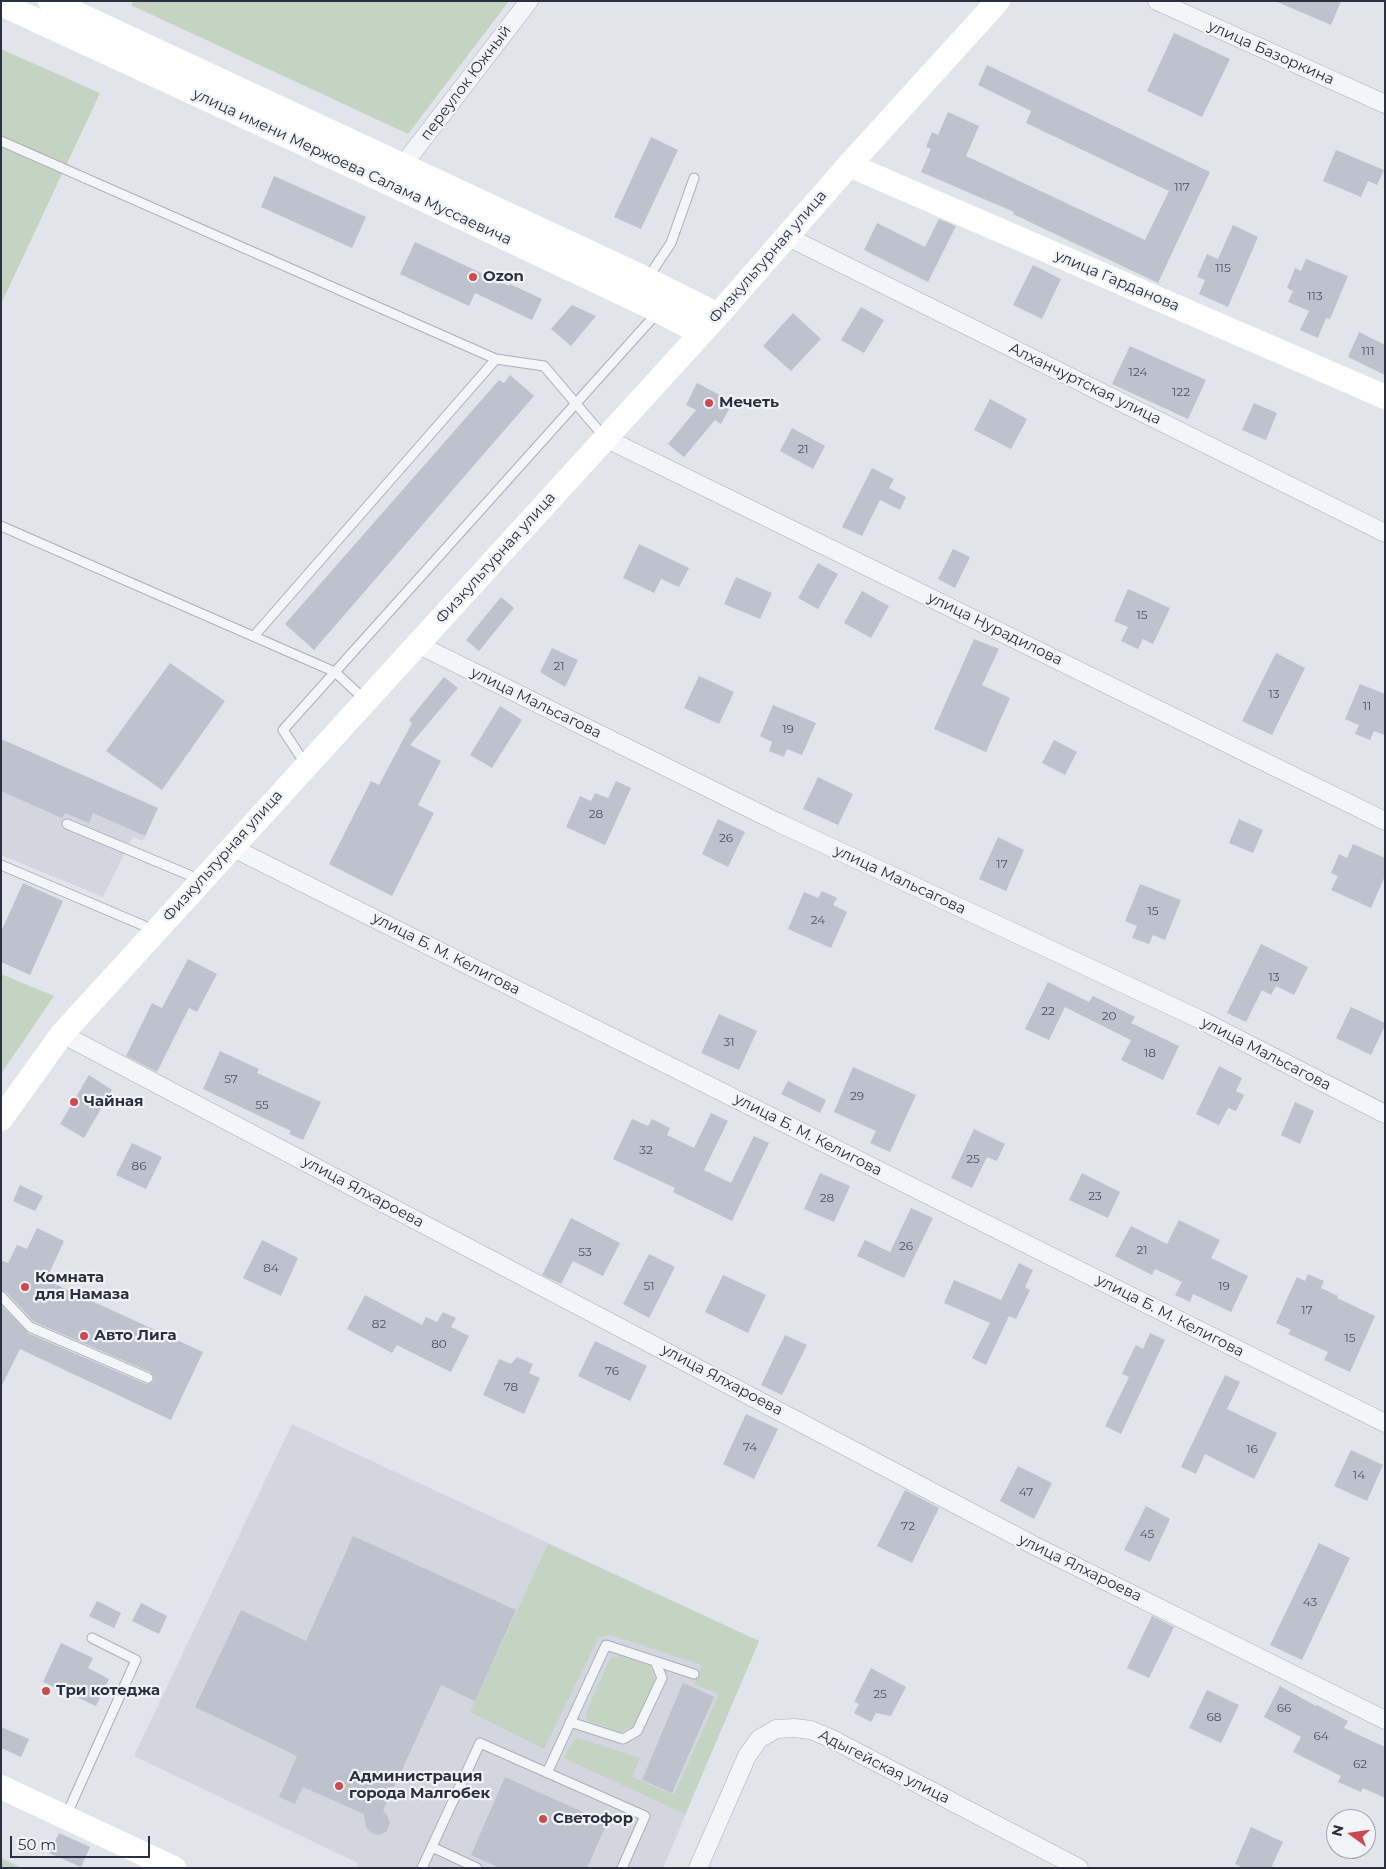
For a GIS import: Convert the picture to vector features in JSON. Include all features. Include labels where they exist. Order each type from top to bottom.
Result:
[{"type":"street","name":"улица имени Мержоева Салама Муссаевича","points":[[50,1],[647,279],[718,315]]},
{"type":"street","name":"переулок Южный","points":[[403,166],[528,1]]},
{"type":"street","name":"Физкультурная улица","points":[[1,1119],[62,1034],[718,315],[786,236],[998,1]]},
{"type":"street","name":"улица Базоркина","points":[[1157,1],[1385,104]]},
{"type":"street","name":"улица имени Мержоева Салама Муссаевича","points":[[1,4],[369,174],[659,311],[701,333]]},
{"type":"street","name":"улица Гарданова","points":[[850,165],[1385,397]]},
{"type":"street","name":"Алханчуртская улица","points":[[786,236],[1385,533]]},
{"type":"street","name":"улица Нурадилова","points":[[606,438],[1385,821]]},
{"type":"street","name":"улица Мальсагова","points":[[417,644],[779,823],[1199,1019],[1385,1114]]},
{"type":"street","name":"улица Б. М. Келигова","points":[[231,847],[1385,1423]]},
{"type":"street","name":"улица Ялхароева","points":[[62,1034],[1035,1546],[1385,1720]]},
{"type":"street","name":"Адыгейская улица","points":[[698,1868],[747,1756],[759,1740],[776,1730],[794,1728],[811,1730],[830,1738],[1079,1868]]},
{"type":"street","points":[[1,1787],[174,1868]]},
{"type":"lane","points":[[1,141],[496,359],[544,366],[606,438]]},
{"type":"lane","points":[[647,279],[671,243],[694,178]]},
{"type":"lane","points":[[306,766],[283,730],[659,311]]},
{"type":"lane","points":[[254,636],[496,359]]},
{"type":"lane","points":[[1,526],[335,672],[365,700]]},
{"type":"lane","points":[[67,824],[201,880]]},
{"type":"lane","points":[[1,865],[155,931]]},
{"type":"lane","points":[[1,1296],[30,1327],[148,1378]]},
{"type":"lane","points":[[65,1817],[136,1660],[92,1638]]},
{"type":"lane","points":[[547,1773],[606,1645],[694,1674]]},
{"type":"lane","points":[[570,1722],[623,1739],[637,1731],[662,1678],[655,1661]]},
{"type":"lane","points":[[422,1868],[480,1743],[645,1816],[622,1868]]},
{"type":"lane","points":[[432,1846],[477,1868]]},
{"type":"shaded area","points":[[1,741],[158,808],[143,841],[133,837],[103,897],[1,855]]},
{"type":"shaded area","points":[[292,1424],[759,1641],[663,1868],[356,1868],[358,1863],[134,1756]]},
{"type":"green space","points":[[134,1],[509,1],[408,134],[131,5]]},
{"type":"green space","points":[[1,49],[100,93],[1,304]]},
{"type":"green space","points":[[1,974],[54,996],[1,1074]]},
{"type":"green space","points":[[548,1544],[759,1641],[685,1814],[564,1758],[574,1740],[578,1738],[640,1758],[632,1777],[674,1795],[719,1694],[694,1684],[702,1665],[611,1635],[598,1639],[544,1749],[470,1712]]},
{"type":"green space","points":[[620,1655],[650,1666],[655,1680],[635,1725],[620,1732],[588,1721],[585,1715],[610,1659]]},
{"type":"green space","points":[[1,1858],[22,1868],[1,1868]]},
{"type":"building","points":[[1275,1],[1341,1],[1331,25]]},
{"type":"building","points":[[1174,33],[1230,59],[1202,117],[1147,91]]},
{"type":"building","points":[[987,65],[1210,172],[1158,283],[1013,214],[1014,212],[921,172],[931,149],[926,147],[932,132],[938,135],[948,112],[979,126],[966,156],[1145,240],[1169,191],[1026,123],[1031,111],[978,85]]},
{"type":"building","points":[[651,137],[678,150],[641,229],[614,217]]},
{"type":"building","points":[[1336,150],[1384,170],[1377,185],[1368,181],[1361,197],[1323,181]]},
{"type":"building","points":[[274,176],[366,217],[352,248],[261,207]]},
{"type":"building","points":[[939,219],[956,226],[928,282],[864,250],[877,223],[925,247]]},
{"type":"building","points":[[1233,225],[1258,237],[1228,307],[1199,294],[1205,280],[1197,277],[1207,254],[1218,259]]},
{"type":"building","points":[[415,242],[509,286],[510,284],[542,299],[532,320],[475,293],[469,306],[400,274]]},
{"type":"building","points":[[1306,259],[1348,276],[1330,319],[1326,318],[1318,338],[1300,330],[1309,311],[1288,302],[1293,291],[1287,288],[1295,268],[1301,271]]},
{"type":"building","points":[[1033,265],[1061,279],[1042,319],[1013,305]]},
{"type":"building","points":[[572,305],[596,316],[571,346],[551,329]]},
{"type":"building","points":[[861,307],[884,320],[864,353],[841,340]]},
{"type":"building","points":[[793,313],[821,339],[791,371],[763,346]]},
{"type":"building","points":[[1359,332],[1385,345],[1385,375],[1348,357]]},
{"type":"building","points":[[1130,346],[1206,380],[1188,419],[1112,384]]},
{"type":"building","points":[[510,375],[534,396],[314,650],[285,624],[499,380],[504,383]]},
{"type":"building","points":[[697,383],[733,402],[721,424],[715,420],[684,457],[668,444],[696,410],[686,405]]},
{"type":"building","points":[[990,399],[1027,419],[1011,449],[974,430]]},
{"type":"building","points":[[1254,403],[1277,413],[1266,440],[1242,430]]},
{"type":"building","points":[[792,428],[825,446],[813,469],[780,451]]},
{"type":"building","points":[[872,468],[894,479],[889,488],[906,497],[900,510],[880,500],[862,536],[842,527]]},
{"type":"building","points":[[639,544],[689,568],[679,587],[661,579],[654,593],[623,578]]},
{"type":"building","points":[[953,549],[970,557],[955,588],[938,579]]},
{"type":"building","points":[[818,563],[838,574],[818,609],[798,598]]},
{"type":"building","points":[[736,577],[772,593],[760,619],[724,604]]},
{"type":"building","points":[[1128,589],[1170,608],[1153,644],[1143,639],[1138,649],[1121,641],[1128,627],[1114,621]]},
{"type":"building","points":[[862,591],[889,606],[871,638],[844,623]]},
{"type":"building","points":[[501,597],[514,608],[479,651],[466,640]]},
{"type":"building","points":[[974,639],[999,649],[982,685],[1010,698],[986,752],[934,729]]},
{"type":"building","points":[[552,648],[578,660],[565,687],[540,672]]},
{"type":"building","points":[[1276,653],[1305,668],[1272,735],[1242,721]]},
{"type":"building","points":[[170,663],[225,701],[162,790],[106,751]]},
{"type":"building","points":[[699,676],[734,692],[719,724],[684,708]]},
{"type":"building","points":[[444,677],[458,688],[410,745],[441,761],[418,805],[434,813],[392,896],[329,864],[371,781],[379,785],[412,723],[409,720]]},
{"type":"building","points":[[1360,684],[1385,694],[1385,735],[1374,731],[1370,740],[1355,734],[1359,725],[1345,719]]},
{"type":"building","points":[[773,705],[816,723],[802,755],[787,749],[784,757],[769,751],[772,742],[760,736]]},
{"type":"building","points":[[500,706],[522,720],[492,768],[470,755]]},
{"type":"building","points":[[1,739],[158,808],[145,836],[93,813],[89,823],[65,813],[62,818],[1,791]]},
{"type":"building","points":[[1054,740],[1077,752],[1065,775],[1042,763]]},
{"type":"building","points":[[818,777],[853,794],[838,825],[803,809]]},
{"type":"building","points":[[616,781],[631,788],[605,845],[566,827],[580,796],[591,801],[595,793],[608,798]]},
{"type":"building","points":[[718,819],[745,832],[728,867],[702,854]]},
{"type":"building","points":[[1239,819],[1263,830],[1253,853],[1229,843]]},
{"type":"building","points":[[998,837],[1024,850],[1006,891],[979,879]]},
{"type":"building","points":[[1353,844],[1385,858],[1385,876],[1371,908],[1331,890],[1338,876],[1331,873],[1339,854],[1347,858]]},
{"type":"building","points":[[23,883],[63,901],[30,975],[1,962],[1,932]]},
{"type":"building","points":[[1140,884],[1181,900],[1165,940],[1153,935],[1149,944],[1132,938],[1137,926],[1125,921]]},
{"type":"building","points":[[822,891],[837,898],[833,905],[847,912],[831,948],[788,929],[804,892],[818,898]]},
{"type":"building","points":[[1261,944],[1308,967],[1294,995],[1276,986],[1271,995],[1262,990],[1246,1022],[1227,1013]]},
{"type":"building","points":[[188,959],[217,974],[197,1012],[189,1008],[157,1072],[126,1056],[152,1003],[162,1008]]},
{"type":"building","points":[[1048,982],[1089,1002],[1093,996],[1135,1017],[1131,1023],[1179,1046],[1163,1080],[1121,1060],[1131,1040],[1065,1007],[1049,1040],[1025,1029]]},
{"type":"building","points":[[1351,1007],[1385,1023],[1371,1055],[1336,1038]]},
{"type":"building","points":[[719,1014],[757,1031],[739,1070],[701,1053]]},
{"type":"building","points":[[220,1051],[259,1069],[257,1073],[321,1102],[303,1140],[289,1134],[291,1131],[203,1089]]},
{"type":"building","points":[[1219,1066],[1242,1078],[1236,1091],[1244,1095],[1236,1111],[1228,1108],[1219,1125],[1196,1114]]},
{"type":"building","points":[[853,1067],[916,1095],[890,1152],[870,1143],[876,1131],[834,1112]]},
{"type":"building","points":[[89,1075],[112,1090],[84,1138],[60,1124]]},
{"type":"building","points":[[788,1081],[826,1100],[820,1113],[781,1094]]},
{"type":"building","points":[[1295,1102],[1314,1111],[1300,1144],[1281,1135]]},
{"type":"building","points":[[711,1113],[728,1121],[704,1170],[731,1183],[754,1136],[769,1143],[732,1221],[673,1192],[675,1188],[613,1159],[632,1119],[648,1126],[652,1119],[670,1128],[667,1135],[694,1148]]},
{"type":"building","points":[[974,1129],[1005,1144],[997,1161],[987,1157],[972,1188],[951,1178]]},
{"type":"building","points":[[132,1143],[162,1157],[146,1189],[116,1175]]},
{"type":"building","points":[[820,1173],[850,1186],[834,1222],[804,1209]]},
{"type":"building","points":[[1082,1173],[1120,1192],[1108,1218],[1069,1200]]},
{"type":"building","points":[[20,1185],[43,1196],[35,1211],[13,1201]]},
{"type":"building","points":[[911,1208],[933,1218],[904,1278],[857,1256],[865,1240],[890,1252]]},
{"type":"building","points":[[571,1218],[620,1243],[603,1276],[573,1261],[561,1284],[542,1275]]},
{"type":"building","points":[[1179,1220],[1220,1240],[1211,1258],[1248,1276],[1231,1312],[1193,1294],[1190,1302],[1175,1295],[1182,1282],[1155,1269],[1152,1275],[1115,1256],[1131,1226],[1167,1244]]},
{"type":"building","name":"Авто Лига","points":[[37,1228],[64,1241],[46,1280],[203,1352],[171,1420],[20,1349],[1,1387],[1,1305],[28,1333],[146,1384],[154,1380],[150,1372],[34,1322],[6,1292],[1,1290],[1,1260],[8,1263],[17,1245],[27,1249]]},
{"type":"building","points":[[262,1240],[298,1258],[281,1296],[243,1278]]},
{"type":"building","points":[[649,1254],[675,1267],[649,1318],[623,1304]]},
{"type":"building","points":[[1019,1263],[1033,1270],[1025,1287],[1030,1290],[1016,1319],[1009,1316],[986,1365],[972,1358],[990,1323],[944,1303],[954,1280],[1001,1300]]},
{"type":"building","points":[[1308,1274],[1324,1281],[1321,1288],[1338,1296],[1337,1298],[1375,1316],[1350,1372],[1324,1360],[1328,1352],[1288,1334],[1291,1330],[1276,1323],[1297,1277],[1305,1281]]},
{"type":"building","points":[[723,1275],[766,1295],[748,1333],[705,1312]]},
{"type":"building","points":[[365,1295],[422,1325],[426,1317],[437,1322],[443,1312],[456,1318],[451,1327],[469,1336],[451,1372],[397,1345],[392,1353],[347,1329]]},
{"type":"building","points":[[1150,1333],[1165,1340],[1121,1434],[1105,1426],[1129,1377],[1122,1374],[1126,1365],[1136,1345],[1143,1349]]},
{"type":"building","points":[[785,1335],[807,1345],[782,1395],[761,1385]]},
{"type":"building","points":[[595,1341],[647,1366],[630,1401],[578,1376]]},
{"type":"building","points":[[517,1357],[533,1364],[529,1373],[540,1378],[524,1414],[483,1395],[499,1359],[511,1364]]},
{"type":"building","points":[[1225,1375],[1240,1382],[1227,1409],[1277,1433],[1254,1479],[1205,1454],[1196,1474],[1181,1467]]},
{"type":"building","points":[[746,1414],[778,1429],[754,1479],[723,1464]]},
{"type":"building","points":[[1351,1450],[1383,1465],[1367,1501],[1334,1486]]},
{"type":"building","points":[[1018,1466],[1052,1483],[1034,1519],[1000,1501]]},
{"type":"building","points":[[905,1490],[939,1508],[912,1563],[877,1546]]},
{"type":"building","points":[[1146,1506],[1170,1519],[1150,1562],[1124,1550]]},
{"type":"building","points":[[353,1536],[516,1610],[475,1701],[441,1685],[383,1811],[390,1823],[386,1832],[379,1835],[371,1833],[366,1827],[364,1814],[303,1787],[295,1804],[279,1797],[297,1756],[195,1707],[241,1610],[306,1641]]},
{"type":"building","points":[[1319,1543],[1350,1558],[1302,1660],[1270,1645]]},
{"type":"building","points":[[97,1601],[121,1613],[114,1628],[89,1616]]},
{"type":"building","points":[[141,1603],[167,1616],[159,1634],[132,1621]]},
{"type":"building","points":[[1152,1616],[1174,1627],[1149,1678],[1127,1668]]},
{"type":"building","points":[[61,1643],[93,1658],[88,1668],[109,1679],[96,1706],[43,1682]]},
{"type":"building","points":[[871,1668],[906,1687],[891,1716],[876,1713],[871,1722],[854,1713],[859,1704],[854,1702]]},
{"type":"building","points":[[683,1683],[714,1697],[672,1793],[642,1780]]},
{"type":"building","points":[[1280,1686],[1348,1721],[1344,1728],[1385,1747],[1385,1798],[1363,1788],[1361,1792],[1338,1782],[1341,1776],[1293,1752],[1301,1737],[1264,1717]]},
{"type":"building","points":[[1207,1690],[1239,1705],[1221,1743],[1189,1728]]},
{"type":"building","points":[[1,1727],[29,1739],[21,1757],[1,1748]]},
{"type":"building","name":"Светофор","points":[[505,1777],[607,1823],[587,1868],[500,1868],[471,1855]]},
{"type":"building","points":[[1251,1827],[1283,1842],[1271,1868],[1243,1868],[1235,1864]]},
{"type":"building","points":[[59,1833],[90,1847],[81,1867],[49,1853]]},
{"type":"place","name":"Ozon","points":[[473,277]]},
{"type":"place","name":"Мечеть","points":[[709,403]]},
{"type":"place","name":"Чайная","points":[[74,1102]]},
{"type":"place","name":"Комната для Намаза","points":[[25,1287]]},
{"type":"place","name":"Авто Лига","points":[[84,1336]]},
{"type":"place","name":"Три котеджа","points":[[46,1691]]},
{"type":"place","name":"Администрация города Малгобек","points":[[339,1786]]},
{"type":"place","name":"Светофор","points":[[543,1819]]}]
